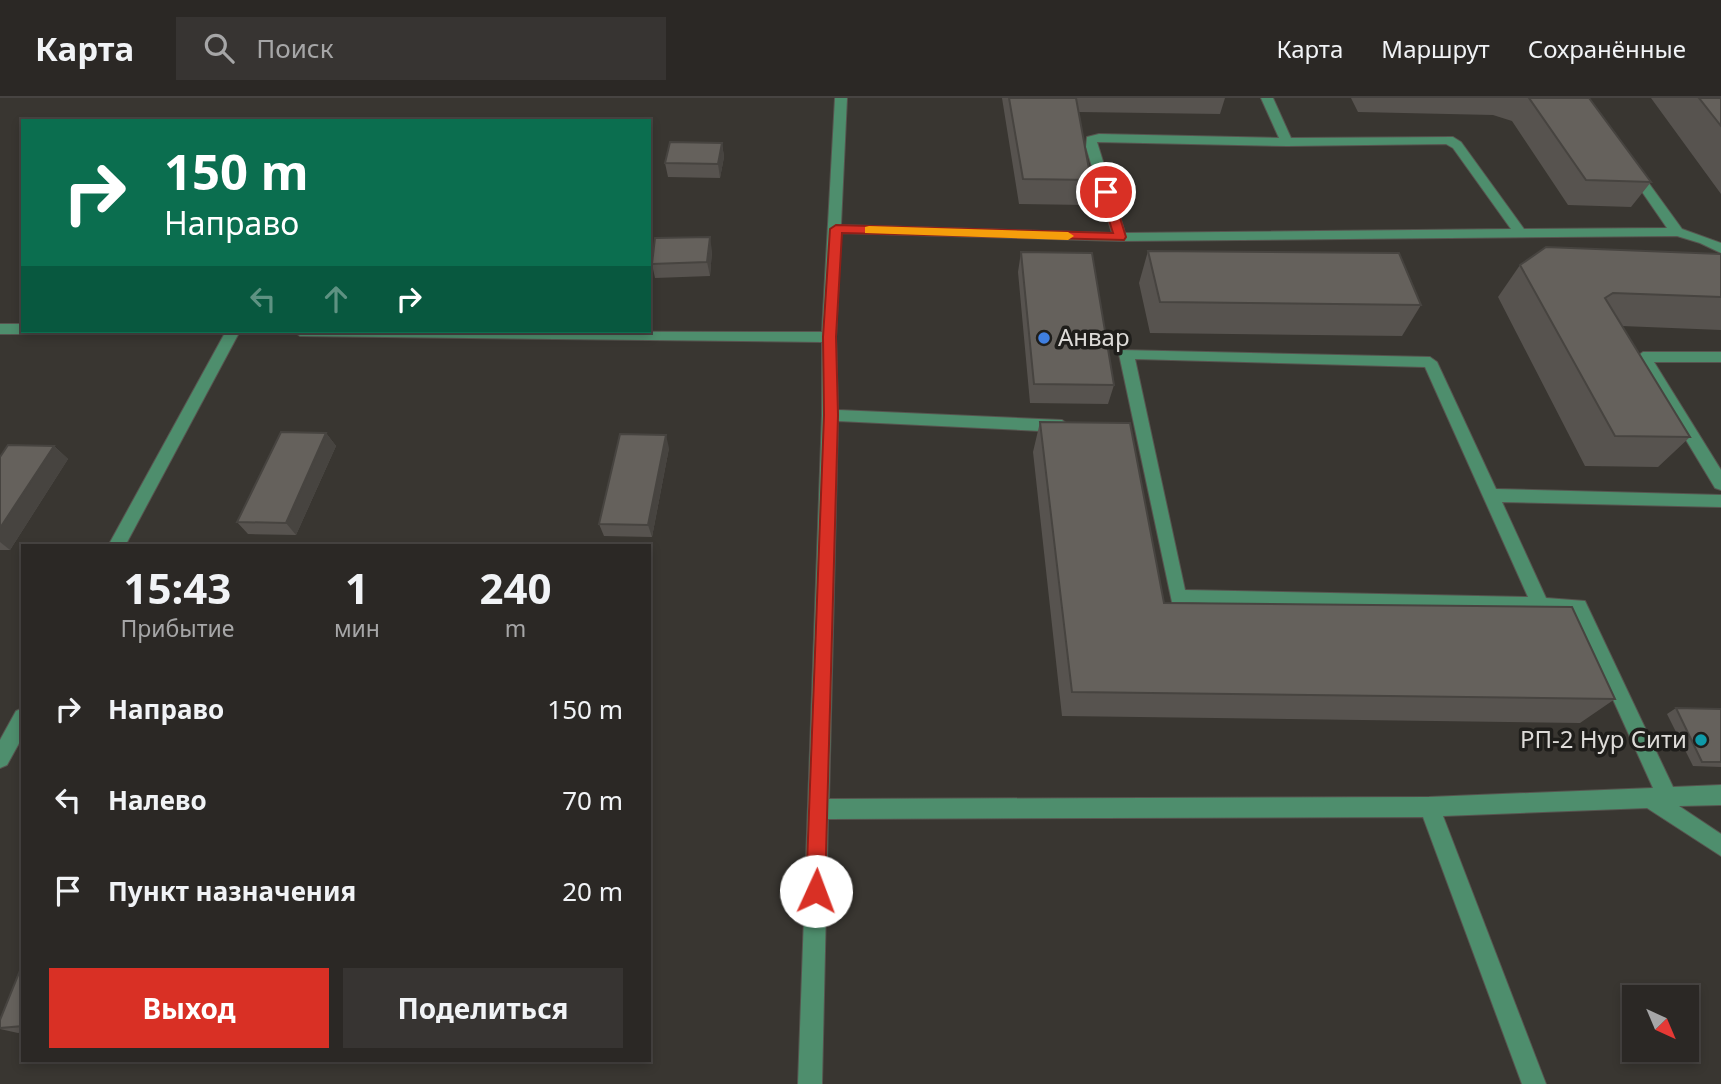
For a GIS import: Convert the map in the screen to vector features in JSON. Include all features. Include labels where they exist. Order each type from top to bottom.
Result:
[{"type":"street","points":[[810,1084],[831,415],[829,337],[841,98]]},
{"type":"street","points":[[1267,98],[1287,142]]},
{"type":"street","points":[[1120,237],[1091,140],[1449,140],[1457,145],[1521,234]]},
{"type":"street","points":[[1622,154],[1677,232]]},
{"type":"street","points":[[836,229],[1120,237],[1677,232],[1705,240],[1721,249]]},
{"type":"street","points":[[0,329],[21,329]]},
{"type":"street","points":[[117,544],[232,333]]},
{"type":"street","points":[[476,333],[829,337]]},
{"type":"street","points":[[1539,604],[1430,362],[1126,355],[1135,429],[1178,597],[1579,606],[1658,797],[1721,846]]},
{"type":"street","points":[[1721,357],[1643,357],[1721,484]]},
{"type":"street","points":[[831,415],[1075,426]]},
{"type":"street","points":[[1490,495],[1721,501]]},
{"type":"street","points":[[0,759],[21,721]]},
{"type":"street","points":[[818,808],[1429,807],[1721,796]]},
{"type":"street","points":[[1429,807],[1534,1084]]},
{"type":"building","points":[[1009,98],[1076,98],[1091,180],[1023,179]]},
{"type":"building","points":[[1529,98],[1589,98],[1651,182],[1586,180]]},
{"type":"building","points":[[1699,98],[1721,98],[1721,126]]},
{"type":"building","points":[[670,142],[722,143],[718,164],[665,163]]},
{"type":"building","points":[[710,237],[707,262],[652,264],[655,238]]},
{"type":"building","points":[[1546,247],[1721,254],[1721,297],[1613,293],[1605,298],[1690,437],[1615,436],[1520,265]]},
{"type":"building","points":[[1148,251],[1399,253],[1421,305],[1160,302]]},
{"type":"building","points":[[1021,252],[1092,253],[1114,385],[1034,384]]},
{"type":"building","points":[[1040,422],[1130,423],[1164,603],[1572,607],[1615,699],[1072,692]]},
{"type":"building","points":[[281,432],[326,433],[286,523],[237,522]]},
{"type":"building","points":[[620,434],[666,435],[648,525],[599,524]]},
{"type":"building","points":[[8,445],[54,446],[0,528],[0,457]]},
{"type":"building","name":"РП-2 Нур Сити","points":[[1676,708],[1721,709],[1721,762],[1702,762]]},
{"type":"building","points":[[21,968],[21,1026],[0,1028],[0,1020]]},
{"type":"slow traffic","points":[[869,230],[1068,236]]},
{"type":"place","name":"Анвар","points":[[1044,338]]},
{"type":"place","name":"РП-2 Нур Сити","points":[[1701,740]]},
{"type":"route","points":[[816,891],[831,415],[829,337],[836,229],[1120,237],[1106,192]]}]
